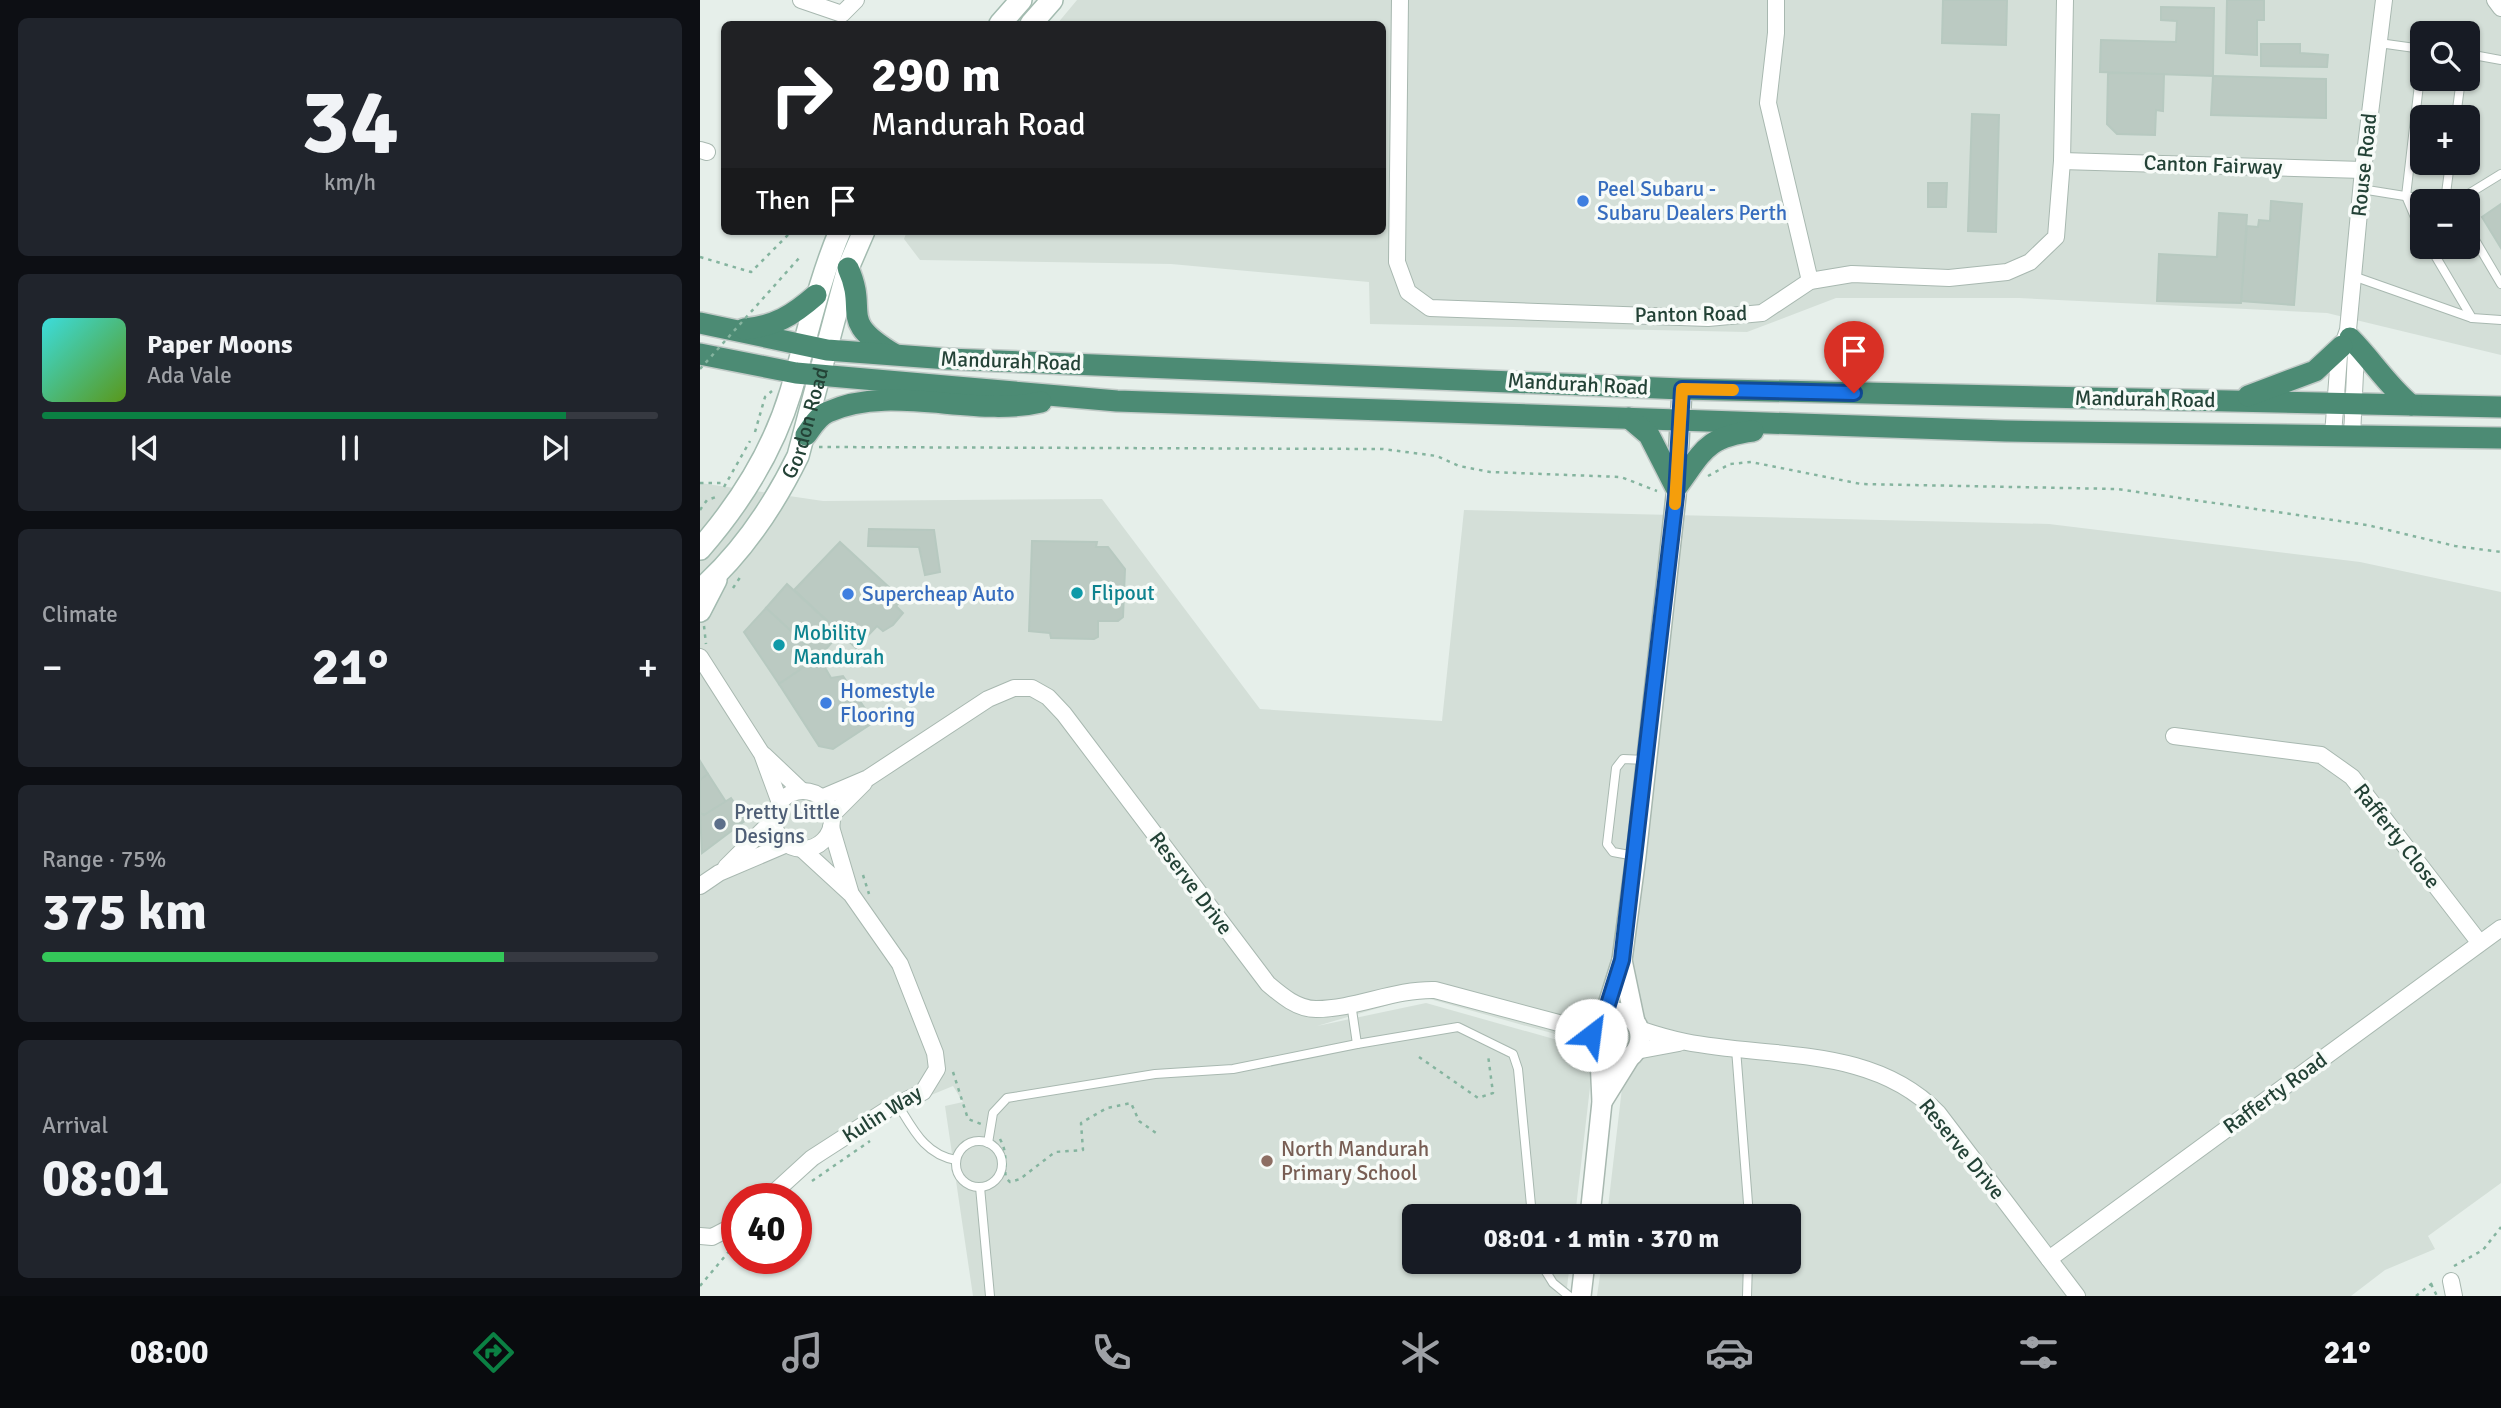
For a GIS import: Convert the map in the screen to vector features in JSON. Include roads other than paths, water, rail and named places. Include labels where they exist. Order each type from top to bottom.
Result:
[{"type":"highway","points":[[848,268],[856,286],[854,307],[860,328],[872,341],[896,355]]},
{"type":"highway","points":[[724,330],[770,326],[790,317],[816,295]]},
{"type":"highway","name":"Mandurah Road","points":[[700,323],[827,350],[896,355],[1690,389],[2501,407]]},
{"type":"highway","points":[[2233,401],[2315,371],[2347,338],[2367,354],[2382,377],[2411,405]]},
{"type":"highway","name":"Mandurah Road","points":[[700,354],[796,373],[1060,398],[2005,431],[2501,438]]},
{"type":"highway","points":[[815,440],[826,412],[861,404],[889,401],[1014,409],[1060,398]]},
{"type":"highway","points":[[1629,418],[1649,435],[1676,488],[1709,443],[1728,434],[1799,424]]},
{"type":"main road","points":[[1034,21],[1052,0]]},
{"type":"main road","points":[[1003,21],[1018,4],[1029,21]]},
{"type":"main road","name":"Gordon Road","points":[[700,549],[724,521],[758,470],[796,373],[816,295],[838,235]]},
{"type":"main road","name":"Gordon Road","points":[[700,590],[725,581],[748,540],[815,440],[821,376],[848,268],[862,235]]},
{"type":"main road","points":[[702,617],[725,581]]},
{"type":"street","points":[[801,0],[842,14],[856,0]]},
{"type":"street","name":"Panton Road","points":[[1400,0],[1397,262],[1408,292],[1430,307],[1708,318],[1762,313],[1810,281],[1852,274],[1950,278],[2007,272],[2030,262],[2056,237],[2062,162],[2065,0]]},
{"type":"street","points":[[1776,0],[1768,103],[1810,281]]},
{"type":"street","name":"Rouse Road","points":[[2342,435],[2347,338],[2361,189],[2384,0]]},
{"type":"street","points":[[2495,0],[2501,8]]},
{"type":"street","name":"Canton Fairway","points":[[2062,162],[2363,170]]},
{"type":"street","points":[[1591,1204],[1602,1102],[1597,1052],[1591,1035],[1601,1018],[1622,960],[1676,488],[1689,420],[1690,389]]},
{"type":"street","points":[[704,659],[762,754],[780,803]]},
{"type":"street","name":"Reserve Drive","points":[[821,797],[868,778],[988,699],[1014,688],[1032,688],[1048,697],[1064,713],[1268,984],[1290,1002],[1314,1009],[1415,989],[1435,990],[1570,1027],[1597,1052]]},
{"type":"street","name":"Rafferty Close","points":[[2174,736],[2321,755],[2352,777],[2479,942]]},
{"type":"street","points":[[719,873],[794,846],[820,842],[831,822],[821,797],[802,791],[762,754]]},
{"type":"street","name":"Reserve Drive","points":[[831,822],[868,778]]},
{"type":"street","points":[[700,886],[719,873],[774,819],[780,803],[793,793],[802,791]]},
{"type":"street","points":[[774,819],[775,829],[794,846]]},
{"type":"street","name":"Kulin Way","points":[[831,822],[851,894]]},
{"type":"street","name":"Kulin Way","points":[[785,1183],[812,1158],[898,1105],[923,1093],[937,1069],[935,1052],[900,964],[851,894],[794,846]]},
{"type":"street","name":"Rafferty Road","points":[[2049,1259],[2501,928]]},
{"type":"street","points":[[1602,1102],[1633,1054],[1637,1026],[1622,960]]},
{"type":"street","points":[[1601,1018],[1622,1013],[1637,1026]]},
{"type":"street","name":"Reserve Drive","points":[[1570,1027],[1601,1018]]},
{"type":"street","name":"Reserve Drive","points":[[1637,1026],[1684,1042],[1849,1062],[1881,1073],[1919,1094],[1938,1113],[2077,1296]]},
{"type":"street","name":"Reserve Drive","points":[[1633,1054],[1684,1042]]},
{"type":"street","points":[[1597,1052],[1615,1062],[1633,1054]]},
{"type":"street","points":[[700,1236],[712,1237],[721,1232]]},
{"type":"street","points":[[1581,1296],[1584,1274]]},
{"type":"lane","points":[[2379,43],[2410,47]]},
{"type":"lane","points":[[2480,56],[2501,60]]},
{"type":"lane","points":[[2410,206],[2406,196],[2418,91]]},
{"type":"lane","points":[[2477,189],[2501,174]]},
{"type":"lane","points":[[2361,189],[2410,197]]},
{"type":"lane","points":[[2480,248],[2501,284]]},
{"type":"lane","points":[[2437,259],[2472,318]]},
{"type":"lane","points":[[2353,276],[2472,318],[2501,320]]},
{"type":"lane","points":[[1636,856],[1613,852],[1607,844],[1617,764],[1626,758],[1646,760]]},
{"type":"lane","points":[[1351,1002],[1357,1044]]},
{"type":"lane","points":[[988,1143],[993,1114],[1007,1098],[1041,1090],[1155,1074],[1233,1069],[1458,1027],[1505,1048],[1516,1060],[1531,1204]]},
{"type":"lane","points":[[1736,1049],[1748,1204]]},
{"type":"lane","points":[[898,1105],[922,1142],[935,1154],[956,1160]]},
{"type":"lane","points":[[980,1140],[999,1153],[1001,1169],[993,1182],[980,1187],[960,1178],[956,1160],[965,1145],[980,1140]]},
{"type":"lane","points":[[980,1187],[990,1296]]},
{"type":"lane","points":[[1547,1274],[1553,1283],[1569,1296]]},
{"type":"lane","points":[[1747,1296],[1748,1274]]},
{"type":"place","name":"Peel Subaru - Subaru Dealers Perth","points":[[1583,201]]},
{"type":"place","name":"Flipout","points":[[1077,593]]},
{"type":"place","name":"Supercheap Auto","points":[[848,594]]},
{"type":"place","name":"Mobility Mandurah","points":[[779,645]]},
{"type":"place","name":"Homestyle Flooring","points":[[826,703]]},
{"type":"place","name":"Pretty Little Designs","points":[[720,824]]},
{"type":"place","name":"North Mandurah Primary School","points":[[1267,1161]]}]
